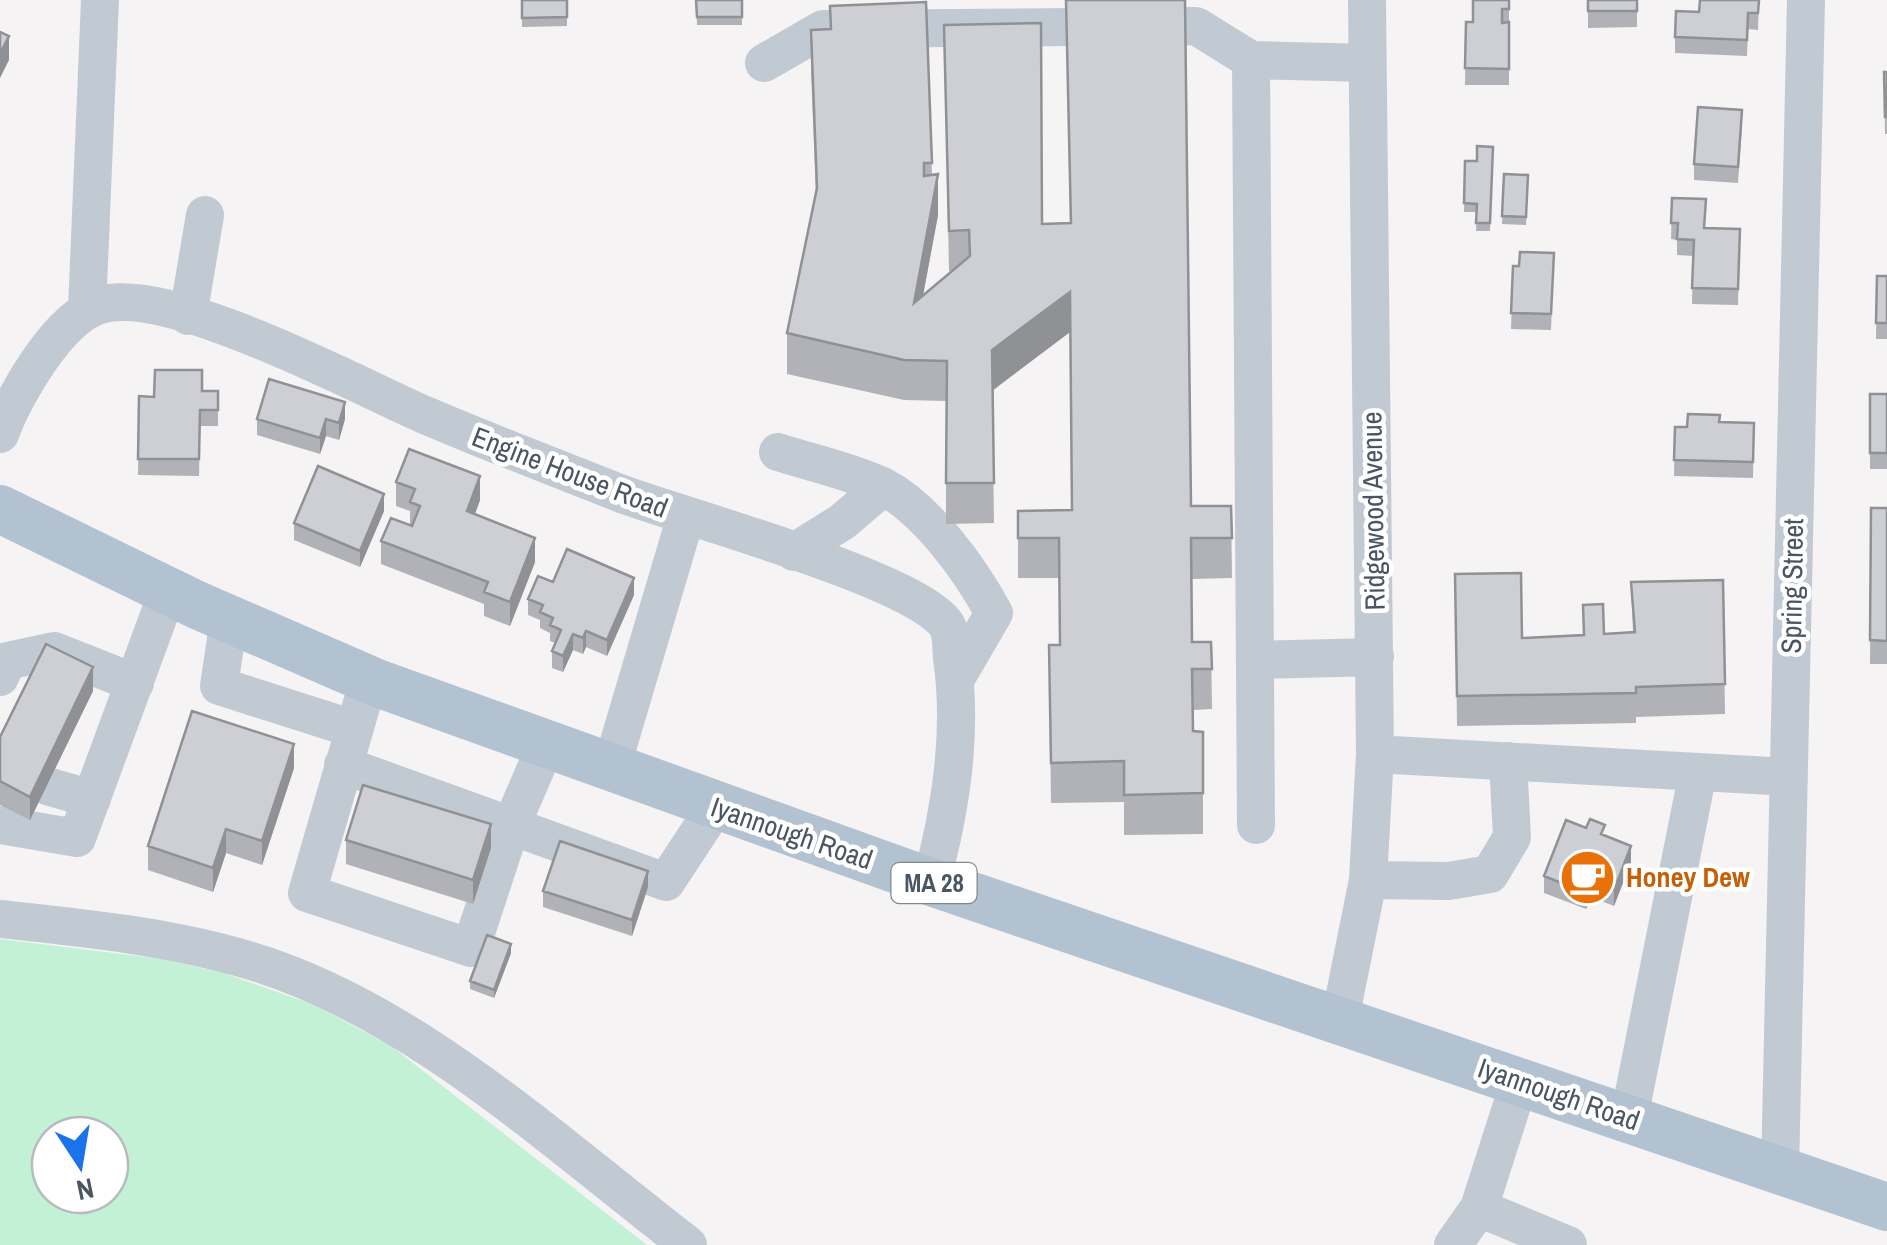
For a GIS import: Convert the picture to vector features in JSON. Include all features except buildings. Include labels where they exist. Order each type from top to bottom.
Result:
[{"type":"main road","name":"Iyannough Road","points":[[0,510],[229,619],[369,679],[546,745],[931,882],[1887,1208]]},
{"type":"street","points":[[0,434],[54,340],[87,310],[100,0]]},
{"type":"street","name":"Ridgewood Avenue","points":[[1340,1019],[1368,880],[1375,754],[1367,0]]},
{"type":"street","name":"Spring Street","points":[[1780,1171],[1806,0]]},
{"type":"street","points":[[764,64],[822,30],[1196,26],[1251,60],[1367,63]]},
{"type":"street","points":[[1251,60],[1256,825]]},
{"type":"street","points":[[188,316],[205,215]]},
{"type":"street","name":"Engine House Road","points":[[87,310],[104,304],[134,302],[234,329],[460,430],[924,603],[948,626],[955,680],[954,778],[931,882]]},
{"type":"street","points":[[778,452],[883,487],[930,524],[973,575],[994,613],[955,680]]},
{"type":"street","points":[[794,552],[842,522],[883,487]]},
{"type":"street","points":[[611,769],[686,516]]},
{"type":"street","points":[[0,825],[78,838],[168,591]]},
{"type":"street","points":[[229,619],[219,686],[354,729]]},
{"type":"street","points":[[0,677],[7,662],[54,651],[134,682]]},
{"type":"street","points":[[1255,660],[1375,657]]},
{"type":"street","points":[[369,679],[306,893],[471,948],[511,826],[546,745]]},
{"type":"street","points":[[77,724],[116,734]]},
{"type":"street","points":[[1375,754],[1788,777]]},
{"type":"street","points":[[1368,880],[1449,881],[1490,874],[1512,837],[1508,761]]},
{"type":"street","points":[[344,766],[666,882],[716,806]]},
{"type":"street","points":[[1629,1118],[1698,772]]},
{"type":"street","points":[[47,786],[92,799]]},
{"type":"street","points":[[0,919],[181,943],[250,960],[298,978],[407,1033],[460,1069],[688,1245]]},
{"type":"street","points":[[1453,1245],[1479,1208],[1520,1080]]},
{"type":"street","points":[[1479,1208],[1568,1245]]},
{"type":"green space","points":[[0,939],[162,959],[224,973],[314,1005],[391,1046],[647,1245],[0,1245]]},
{"type":"place","name":"Honey Dew","points":[[1587,877]]}]
